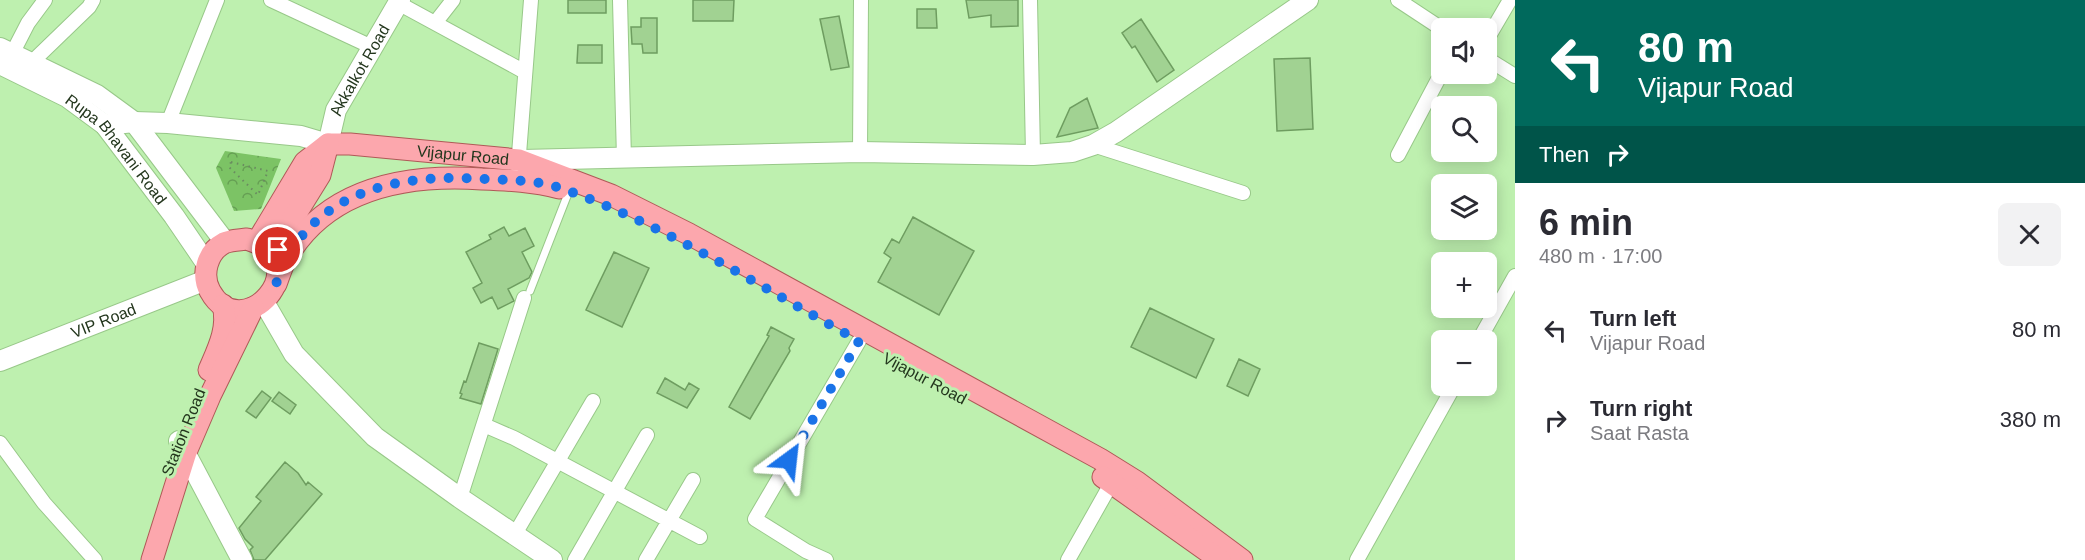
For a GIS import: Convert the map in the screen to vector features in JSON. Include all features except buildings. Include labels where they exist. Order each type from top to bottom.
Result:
[{"type":"main road","points":[[518,170],[624,159],[860,152],[1033,155],[1072,152],[1093,145],[1116,132],[1308,0]]},
{"type":"main road","name":"Akkalkot Road","points":[[328,144],[336,110],[399,2]]},
{"type":"main road","points":[[4,55],[31,63],[97,95],[134,122],[225,242]]},
{"type":"main road","name":"Rupa Bhavani Road","points":[[4,55],[105,125],[174,216],[206,272]]},
{"type":"main road","points":[[105,125],[134,122],[168,123],[301,136],[328,144]]},
{"type":"main road","points":[[268,253],[305,162],[328,144]]},
{"type":"main road","points":[[268,253],[281,238],[320,175],[328,144]]},
{"type":"main road","name":"Vijapur Road","points":[[328,144],[350,144],[518,170],[611,195],[689,234],[1042,426],[1137,482],[1242,560]]},
{"type":"main road","name":"Vijapur Road","points":[[276,284],[285,260],[306,230],[327,213],[357,195],[375,187],[417,179],[466,178],[518,170],[536,182],[604,205],[685,245],[1053,447],[1112,482],[1220,560]]},
{"type":"main road","points":[[152,560],[182,446],[259,305],[271,294],[276,284],[277,273],[268,253],[247,239],[225,242],[216,249],[206,272],[209,290],[215,299],[233,309],[243,310],[259,305]]},
{"type":"main road","name":"VIP Road","points":[[0,361],[206,272]]},
{"type":"main road","name":"Station Road","points":[[138,560],[225,330],[226,317],[223,305]]},
{"type":"main road","points":[[259,305],[294,354],[375,437],[552,560]]},
{"type":"main road","points":[[182,446],[242,560]]},
{"type":"street","points":[[4,55],[45,0]]},
{"type":"street","points":[[31,63],[89,7],[93,0]]},
{"type":"street","points":[[168,123],[217,0]]},
{"type":"street","points":[[271,0],[372,47]]},
{"type":"street","points":[[435,23],[453,0]]},
{"type":"street","points":[[518,170],[531,0]]},
{"type":"street","points":[[620,0],[624,159]]},
{"type":"street","points":[[860,152],[861,0]]},
{"type":"street","points":[[1030,0],[1033,155]]},
{"type":"street","points":[[1398,0],[1431,21]]},
{"type":"street","points":[[1497,22],[1510,0]]},
{"type":"street","points":[[399,2],[525,72]]},
{"type":"street","points":[[1497,65],[1515,76]]},
{"type":"street","points":[[1398,155],[1436,84]]},
{"type":"street","points":[[1093,145],[1243,193]]},
{"type":"street","points":[[1485,330],[1515,276]]},
{"type":"street","points":[[460,498],[527,295]]},
{"type":"street","points":[[826,560],[806,551],[755,519],[859,341]]},
{"type":"street","points":[[1357,560],[1448,396]]},
{"type":"street","points":[[515,534],[593,401]]},
{"type":"street","points":[[484,425],[559,461],[700,537]]},
{"type":"street","points":[[574,560],[646,435]]},
{"type":"street","points":[[2,452],[95,560]]},
{"type":"street","points":[[646,560],[693,480]]},
{"type":"street","points":[[1068,560],[1112,482]]},
{"type":"lane","points":[[527,295],[568,191]]},
{"type":"path","points":[[231,162],[268,171],[258,195],[255,194],[229,167],[231,162]]},
{"type":"green space","points":[[225,151],[281,159],[261,209],[234,211],[216,168]]},
{"type":"route","points":[[278,250],[275,263],[276,284],[285,260],[306,230],[327,213],[375,187],[417,179],[466,178],[536,182],[604,205],[685,245],[859,341],[789,460]]}]
